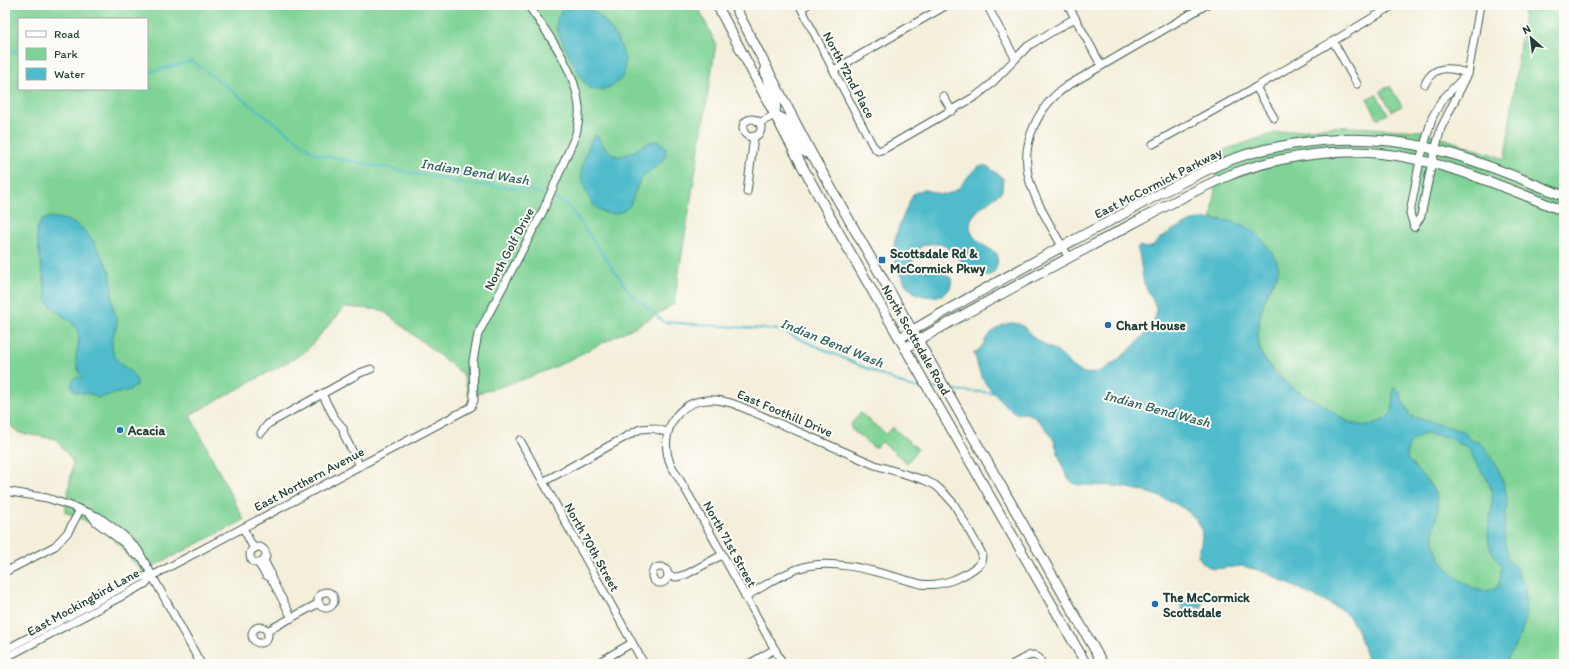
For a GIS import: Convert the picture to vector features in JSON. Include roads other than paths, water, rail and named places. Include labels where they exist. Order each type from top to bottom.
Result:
[{"type":"main road","name":"North Scottsdale Road","points":[[717,5],[830,217],[1086,664]]},
{"type":"main road","name":"North Scottsdale Road","points":[[734,5],[813,156],[1103,664]]},
{"type":"main road","points":[[762,58],[769,86],[776,101],[775,115],[786,120],[803,151],[813,156]]},
{"type":"main road","name":"East McCormick Parkway","points":[[900,338],[1063,246],[1161,193],[1219,165],[1246,155],[1272,149],[1341,139],[1375,140],[1424,147],[1466,158],[1564,196]]},
{"type":"main road","points":[[1272,149],[1273,161]]},
{"type":"main road","name":"East McCormick Parkway","points":[[906,350],[918,340],[1069,258],[1225,177],[1273,161],[1317,154],[1375,153],[1432,162],[1467,173],[1564,211]]},
{"type":"street","name":"North Golf Drive","points":[[474,400],[473,361],[478,334],[542,214],[576,134],[579,115],[578,96],[560,52],[528,5]]},
{"type":"street","points":[[834,70],[947,5]]},
{"type":"street","points":[[987,5],[1015,58]]},
{"type":"street","points":[[1068,5],[1101,65]]},
{"type":"street","points":[[1069,258],[1043,210],[1029,179],[1027,166],[1029,143],[1036,120],[1056,93],[1101,65],[1206,5]]},
{"type":"street","points":[[1153,144],[1256,87],[1394,5]]},
{"type":"street","points":[[1468,74],[1441,101],[1432,118],[1420,160],[1410,213],[1414,227],[1421,216],[1432,162],[1441,128],[1468,74],[1480,5]]},
{"type":"street","name":"North 72nd Place","points":[[804,7],[873,146],[878,151],[952,111]]},
{"type":"street","points":[[943,96],[952,111],[983,91],[1028,46],[1075,18]]},
{"type":"street","points":[[1333,41],[1358,84]]},
{"type":"street","points":[[1425,84],[1429,76],[1440,70],[1453,68],[1468,74]]},
{"type":"street","points":[[1256,87],[1274,118]]},
{"type":"street","points":[[754,136],[746,135],[743,127],[746,122],[751,119],[759,122],[775,115]]},
{"type":"street","points":[[747,192],[754,136],[760,130],[759,122]]},
{"type":"street","points":[[262,433],[268,424],[360,373],[371,369]]},
{"type":"street","points":[[322,394],[334,417],[338,430],[344,435],[360,466]]},
{"type":"street","name":"East Foothill Drive","points":[[667,432],[676,416],[686,407],[693,403],[708,399],[726,402],[756,412],[874,465],[929,482],[950,498],[980,550],[982,559],[981,563],[977,566],[953,580],[945,583],[930,585],[831,563],[811,565],[792,571],[745,597]]},
{"type":"street","name":"East Northern Avenue","points":[[152,576],[466,410],[471,407],[474,400]]},
{"type":"street","points":[[543,482],[640,429],[652,428],[667,432]]},
{"type":"street","name":"North 71st Street","points":[[667,432],[666,451],[669,460],[783,664]]},
{"type":"street","name":"North 70th Street","points":[[520,440],[644,664]]},
{"type":"street","points":[[5,490],[47,498],[99,517],[122,534],[138,550],[201,664]]},
{"type":"street","points":[[5,572],[55,546],[68,532],[80,510]]},
{"type":"street","points":[[243,528],[254,548]]},
{"type":"street","points":[[254,548],[264,550],[265,555],[261,562]]},
{"type":"street","points":[[254,548],[251,552],[250,558],[254,562],[261,562],[270,572],[270,578],[292,618]]},
{"type":"street","points":[[668,576],[677,577],[687,574],[722,555]]},
{"type":"street","name":"East Mockingbird Lane","points":[[5,650],[142,577],[152,576]]},
{"type":"street","name":"East Mockingbird Lane","points":[[5,658],[145,584],[152,576]]},
{"type":"street","points":[[266,631],[319,604]]},
{"type":"street","points":[[596,664],[632,644]]},
{"type":"street","points":[[749,664],[775,649]]},
{"type":"street","points":[[1013,664],[1028,656],[1034,655],[1039,658],[1042,664]]},
{"type":"water","points":[[575,6],[595,12],[602,18],[622,48],[625,59],[625,70],[621,79],[612,86],[598,90],[589,88],[586,85],[558,32],[557,23],[559,14],[566,8]]},
{"type":"water","points":[[596,135],[606,149],[615,156],[628,154],[645,144],[655,141],[661,142],[666,149],[663,160],[641,179],[630,205],[625,210],[616,214],[601,211],[596,207],[588,197],[583,184],[582,171],[585,155],[590,142]]},
{"type":"water","points":[[978,166],[987,166],[1003,178],[1002,191],[976,212],[970,225],[971,232],[977,240],[997,254],[995,270],[992,274],[979,276],[968,270],[945,246],[928,244],[921,247],[916,252],[913,263],[915,268],[919,270],[926,270],[929,264],[951,278],[951,285],[949,290],[939,296],[933,297],[915,293],[908,287],[901,277],[894,256],[897,233],[913,194],[922,190],[944,194],[952,192],[960,186]]},
{"type":"water","points":[[51,217],[69,221],[82,228],[97,247],[107,266],[112,281],[113,308],[117,316],[117,323],[112,341],[113,352],[119,362],[131,372],[136,380],[137,385],[130,390],[98,398],[91,394],[75,392],[72,387],[74,378],[83,378],[79,373],[76,359],[79,339],[78,332],[71,322],[54,309],[47,301],[37,238],[37,228],[42,220]]},
{"type":"water","points":[[1212,219],[1232,222],[1247,227],[1266,244],[1278,264],[1277,276],[1264,301],[1258,326],[1258,335],[1261,352],[1264,358],[1272,370],[1283,381],[1304,395],[1325,406],[1341,418],[1353,424],[1359,425],[1373,424],[1387,418],[1390,415],[1393,407],[1394,388],[1398,390],[1410,416],[1462,431],[1471,440],[1478,442],[1486,449],[1495,462],[1502,478],[1506,494],[1507,505],[1504,535],[1507,558],[1517,569],[1518,575],[1525,587],[1526,618],[1520,636],[1505,664],[1368,664],[1356,629],[1342,610],[1262,571],[1242,566],[1214,569],[1203,563],[1198,556],[1202,532],[1201,529],[1196,520],[1177,504],[1164,498],[1125,487],[1093,486],[1073,483],[1065,473],[1053,439],[1039,421],[1028,414],[1018,414],[1014,412],[1000,400],[982,379],[974,353],[979,350],[991,333],[1000,326],[1010,323],[1017,323],[1024,327],[1037,340],[1056,351],[1082,372],[1093,373],[1100,371],[1120,358],[1148,330],[1154,321],[1156,314],[1154,302],[1144,283],[1137,248],[1139,246],[1146,248],[1151,247],[1159,239],[1173,230],[1192,221]],"holes":[[[1427,434],[1448,437],[1459,444],[1468,447],[1488,481],[1492,494],[1488,540],[1491,549],[1501,565],[1501,576],[1497,586],[1488,591],[1469,586],[1451,572],[1441,560],[1435,546],[1434,538],[1434,529],[1438,509],[1436,496],[1431,486],[1407,458],[1409,445],[1418,437]]]},
{"type":"water","points":[[1192,597],[1203,600],[1201,609],[1193,606],[1191,614],[1184,613],[1180,604]]},
{"type":"waterway","name":"Indian Bend Wash","points":[[5,50],[18,52]]},
{"type":"waterway","name":"Indian Bend Wash","points":[[148,73],[192,61],[316,154],[468,184],[528,189],[547,197]]},
{"type":"waterway","name":"Indian Bend Wash","points":[[551,198],[568,205],[630,293],[664,322],[779,330],[910,387],[925,388]]},
{"type":"waterway","name":"Indian Bend Wash","points":[[931,388],[943,389]]},
{"type":"waterway","name":"Indian Bend Wash","points":[[949,390],[997,393]]},
{"type":"place","name":"Scottsdale Rd & McCormick Pkwy","points":[[882,260]]},
{"type":"place","name":"Chart House","points":[[1108,325]]},
{"type":"place","name":"Acacia","points":[[120,430]]},
{"type":"place","name":"The McCormick Scottsdale","points":[[1155,604]]}]
